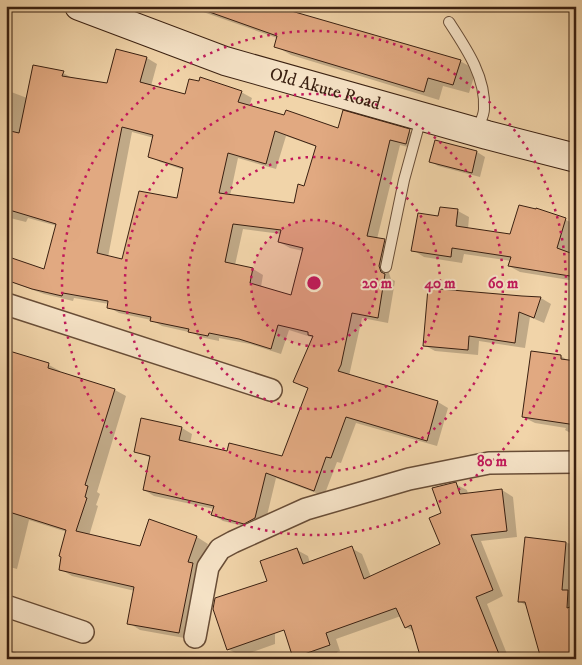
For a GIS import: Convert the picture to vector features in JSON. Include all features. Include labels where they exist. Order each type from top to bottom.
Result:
[{"type":"street","name":"Old Akute Road","points":[[79,6],[225,61],[476,132],[576,158]]},
{"type":"street","points":[[6,304],[271,390]]},
{"type":"street","points":[[195,637],[208,567],[220,549],[233,542],[306,509],[409,479],[489,463],[576,462]]},
{"type":"street","points":[[6,606],[83,632]]},
{"type":"lane","points":[[449,22],[475,66],[483,90],[484,111],[476,132]]},
{"type":"lane","points":[[386,268],[404,180],[421,116]]},
{"type":"building","points":[[201,6],[274,6],[461,60],[453,85],[428,78],[424,92],[274,47],[277,36],[201,9]]},
{"type":"building","points":[[116,49],[147,57],[140,82],[185,94],[189,79],[199,81],[200,77],[242,91],[238,102],[284,115],[286,110],[338,128],[343,110],[410,129],[406,144],[390,140],[367,236],[385,239],[379,266],[381,272],[385,274],[378,318],[352,313],[341,365],[338,371],[438,401],[427,441],[346,417],[331,458],[326,457],[314,491],[266,473],[255,518],[244,524],[211,515],[214,506],[143,490],[150,456],[134,452],[141,418],[182,427],[179,440],[227,451],[229,443],[282,456],[308,388],[293,382],[313,336],[308,335],[308,332],[278,325],[271,349],[239,339],[209,333],[208,336],[188,332],[189,329],[150,321],[151,317],[107,308],[108,301],[63,293],[62,296],[32,289],[6,280],[6,256],[44,269],[56,224],[6,209],[6,130],[19,133],[33,65],[64,71],[62,76],[107,83]],"holes":[[[122,127],[153,135],[148,157],[183,168],[177,198],[139,191],[122,259],[97,253]],[[275,131],[316,146],[304,186],[298,184],[294,203],[219,193],[228,153],[266,164]],[[233,224],[281,230],[278,242],[303,248],[291,295],[250,283],[253,268],[225,262]]]},
{"type":"building","points":[[435,140],[477,151],[472,173],[429,162]]},
{"type":"building","points":[[519,205],[536,208],[566,218],[557,248],[576,255],[576,277],[508,266],[511,257],[452,248],[451,257],[411,251],[418,213],[438,216],[440,207],[458,209],[456,226],[510,234]]},
{"type":"building","points":[[428,288],[541,297],[534,318],[519,312],[515,343],[469,336],[468,350],[423,346]]},
{"type":"building","points":[[6,350],[49,363],[48,368],[115,389],[85,485],[88,486],[85,497],[87,498],[76,531],[140,546],[149,519],[197,536],[188,562],[193,563],[179,633],[127,624],[134,587],[59,570],[61,557],[59,556],[66,530],[6,511]]},
{"type":"building","points":[[531,351],[561,355],[561,359],[576,361],[576,425],[522,417]]},
{"type":"building","points":[[456,482],[460,494],[502,489],[507,531],[471,535],[493,590],[476,597],[501,659],[421,659],[411,625],[405,628],[396,608],[326,633],[330,645],[293,658],[284,630],[227,650],[213,609],[215,598],[267,581],[260,561],[297,548],[303,564],[352,546],[364,579],[440,544],[429,518],[441,513],[432,488]]},
{"type":"building","points":[[525,537],[566,542],[562,590],[568,590],[567,608],[576,605],[576,659],[541,659],[525,602],[518,602]]}]
